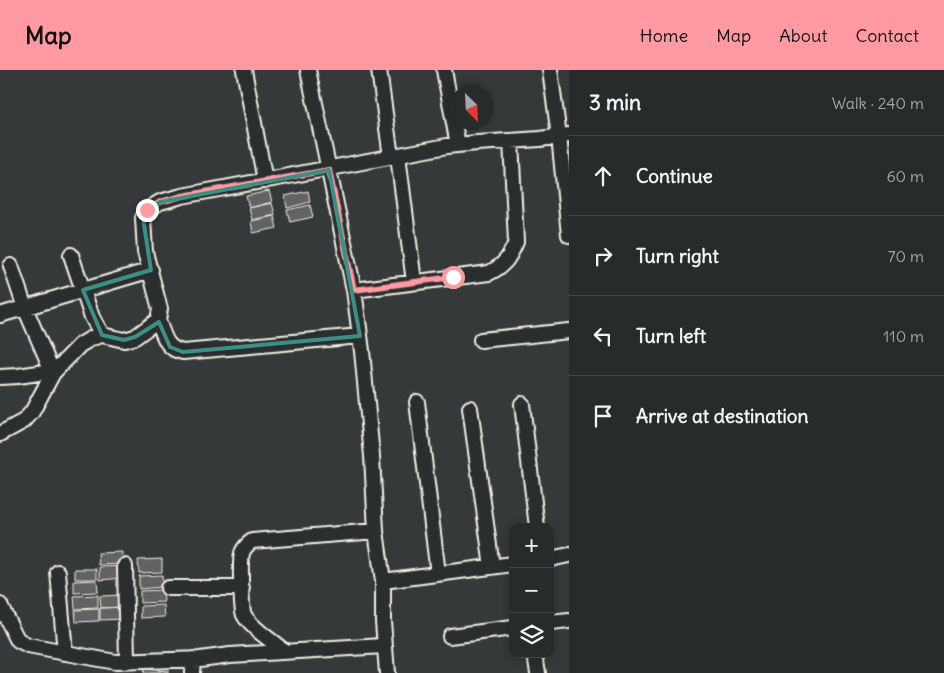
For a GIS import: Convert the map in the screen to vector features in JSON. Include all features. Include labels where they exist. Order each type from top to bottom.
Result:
[{"type":"street","points":[[244,70],[265,181]]},
{"type":"street","points":[[308,70],[354,290],[372,456],[376,531],[383,581],[384,646],[387,673]]},
{"type":"street","points":[[379,70],[395,157],[414,282]]},
{"type":"street","points":[[444,70],[458,145]]},
{"type":"street","points":[[550,70],[564,135],[569,235]]},
{"type":"street","points":[[360,336],[183,352],[174,351],[170,347],[158,320],[160,309],[145,252],[143,218],[147,210],[160,202],[182,196],[458,145],[540,139],[564,135]]},
{"type":"street","points":[[354,290],[489,272],[501,267],[510,255],[516,242],[511,141]]},
{"type":"street","points":[[71,255],[92,317],[102,335]]},
{"type":"street","points":[[11,266],[25,308],[52,372]]},
{"type":"street","points":[[0,316],[151,270]]},
{"type":"street","points":[[0,434],[24,421],[32,412],[52,372],[80,345],[102,335],[124,340],[135,337],[158,320]]},
{"type":"street","points":[[480,340],[569,332]]},
{"type":"street","points":[[0,377],[52,372]]},
{"type":"street","points":[[417,402],[438,574]]},
{"type":"street","points":[[522,404],[537,523]]},
{"type":"street","points":[[470,408],[492,567]]},
{"type":"street","points":[[285,652],[244,615],[242,602],[242,554],[246,546],[252,540],[376,531]]},
{"type":"street","points":[[554,558],[569,555]]},
{"type":"street","points":[[383,581],[509,565]]},
{"type":"street","points":[[125,566],[127,662]]},
{"type":"street","points":[[58,572],[66,653]]},
{"type":"street","points":[[168,588],[242,588]]},
{"type":"street","points":[[0,605],[18,641]]},
{"type":"street","points":[[554,623],[569,621]]},
{"type":"street","points":[[450,636],[509,629]]},
{"type":"street","points":[[0,634],[28,646],[115,662],[193,659],[384,646]]},
{"type":"street","points":[[536,658],[538,673]]},
{"type":"street","points":[[192,673],[193,659]]},
{"type":"highlighted area","points":[[329,170],[360,336],[183,352],[170,347],[159,322],[135,337],[124,340],[102,335],[83,290],[151,270],[143,218],[160,202]]},
{"type":"building","points":[[269,191],[272,202],[249,208],[246,196]]},
{"type":"building","points":[[308,191],[310,202],[287,208],[285,196]]},
{"type":"building","points":[[272,203],[275,215],[252,220],[249,208]]},
{"type":"building","points":[[310,205],[313,217],[290,222],[287,210]]},
{"type":"building","points":[[274,216],[277,228],[253,233],[251,221]]},
{"type":"building","points":[[122,552],[122,564],[99,565],[98,553]]},
{"type":"building","points":[[162,559],[162,572],[139,573],[138,560]]},
{"type":"building","points":[[123,566],[124,578],[100,580],[100,567]]},
{"type":"building","points":[[75,569],[97,569],[97,579],[75,579]]},
{"type":"building","points":[[162,575],[163,587],[139,589],[139,576]]},
{"type":"building","points":[[97,580],[98,592],[74,593],[74,581]]},
{"type":"building","points":[[163,590],[164,602],[140,603],[140,591]]},
{"type":"building","points":[[98,595],[98,608],[75,609],[74,596]]},
{"type":"building","points":[[124,595],[124,607],[101,608],[100,596]]},
{"type":"building","points":[[164,605],[165,617],[141,618],[141,606]]},
{"type":"building","points":[[123,607],[124,619],[100,620],[100,608]]},
{"type":"building","points":[[99,609],[99,621],[76,622],[75,610]]},
{"type":"building","points":[[144,669],[168,671],[168,673],[143,673]]},
{"type":"route","points":[[147,210],[160,202],[182,196],[329,170],[354,290],[453,277]]}]
